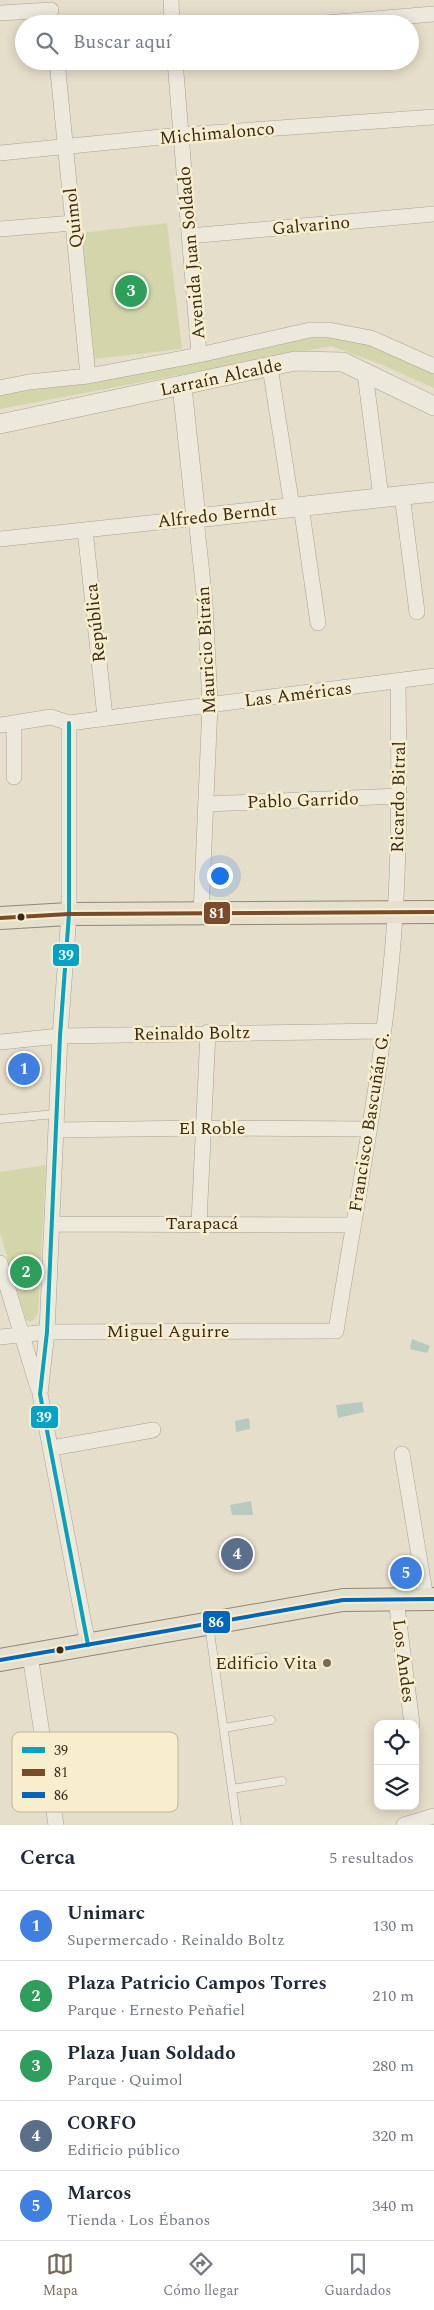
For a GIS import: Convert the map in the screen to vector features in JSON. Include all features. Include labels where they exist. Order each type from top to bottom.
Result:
[{"type":"main road","points":[[0,918],[69,914],[434,912]]},
{"type":"main road","points":[[0,1660],[343,1600],[430,1599]]},
{"type":"street","points":[[171,0],[172,15]]},
{"type":"street","points":[[0,12],[51,11]]},
{"type":"street","points":[[419,15],[434,14]]},
{"type":"street","name":"Quimol","points":[[58,70],[88,376]]},
{"type":"street","name":"Avenida Juan Soldado","points":[[176,70],[199,355]]},
{"type":"street","name":"Michimalonco","points":[[0,153],[181,135],[434,117]]},
{"type":"street","name":"Galvarino","points":[[189,236],[434,214]]},
{"type":"street","points":[[0,229],[73,223]]},
{"type":"street","name":"Larraín Alcalde","points":[[0,388],[30,382],[88,376],[199,355],[310,330],[329,330],[371,338],[434,366]]},
{"type":"street","name":"Larraín Alcalde","points":[[0,424],[295,361],[325,360],[344,362],[434,406]]},
{"type":"street","points":[[270,367],[318,623]]},
{"type":"street","points":[[365,372],[381,497]]},
{"type":"street","name":"Mauricio Bitrán","points":[[182,386],[205,603],[210,705],[201,914]]},
{"type":"street","name":"Alfredo Berndt","points":[[0,539],[434,492]]},
{"type":"street","points":[[402,495],[417,612]]},
{"type":"street","name":"República","points":[[85,530],[105,717]]},
{"type":"street","name":"Las Américas","points":[[14,777],[7,724],[51,718],[70,723],[434,676]]},
{"type":"street","name":"Ricardo Bitral","points":[[395,912],[399,796],[398,682]]},
{"type":"street","points":[[40,1394],[47,1332],[60,1036],[69,914],[70,723]]},
{"type":"street","name":"Pablo Garrido","points":[[206,804],[399,796]]},
{"type":"street","name":"Francisco Bascuñán G.","points":[[336,1331],[383,1031],[395,912]]},
{"type":"street","name":"Reinaldo Boltz","points":[[0,1042],[60,1036],[208,1032],[383,1031]]},
{"type":"street","points":[[199,1223],[208,1032]]},
{"type":"street","name":"El Roble","points":[[56,1130],[204,1128],[368,1129]]},
{"type":"street","name":"Tarapacá","points":[[52,1224],[353,1225]]},
{"type":"street","points":[[0,1263],[40,1394],[52,1448],[88,1644]]},
{"type":"street","name":"Miguel Aguirre","points":[[0,1337],[47,1332],[336,1331]]},
{"type":"street","points":[[52,1448],[153,1430]]},
{"type":"street","points":[[402,1454],[430,1599]]},
{"type":"street","name":"Los Andes","points":[[396,1598],[411,1720]]},
{"type":"street","points":[[30,1655],[42,1732]]},
{"type":"street","points":[[54,1812],[56,1825]]},
{"type":"street","points":[[404,1825],[434,1816]]},
{"type":"lane","points":[[0,1120],[56,1114]]},
{"type":"lane","points":[[208,1624],[238,1825]]},
{"type":"lane","points":[[214,1664],[266,1657]]},
{"type":"lane","points":[[224,1728],[271,1720]]},
{"type":"lane","points":[[232,1789],[282,1781]]},
{"type":"green space","points":[[167,223],[182,349],[94,359],[80,233]]},
{"type":"green space","points":[[311,337],[339,337],[375,345],[434,373],[434,388],[383,365],[331,346],[0,409],[0,395]]},
{"type":"green space","points":[[46,1165],[38,1312],[35,1319],[30,1322],[26,1320],[0,1233],[0,1172]]},
{"type":"shaded area","points":[[412,1339],[430,1346],[427,1353],[410,1349]]},
{"type":"shaded area","points":[[362,1402],[364,1412],[338,1418],[336,1405]]},
{"type":"shaded area","points":[[249,1418],[250,1429],[236,1432],[235,1421]]},
{"type":"shaded area","points":[[251,1501],[253,1515],[232,1515],[230,1505]]},
{"type":"transit line","name":"39","points":[[69,723],[69,914],[60,1036],[47,1332],[40,1394],[88,1645]]},
{"type":"transit line","name":"81","points":[[0,918],[69,914],[434,912]]},
{"type":"transit line","name":"86","points":[[0,1660],[343,1600],[434,1599]]},
{"type":"place","name":"Plaza Juan Soldado","points":[[131,291]]},
{"type":"place","name":"Unimarc","points":[[24,1069]]},
{"type":"place","name":"Plaza Patricio Campos Torres","points":[[26,1272]]},
{"type":"place","name":"CORFO","points":[[237,1554]]},
{"type":"place","name":"Marcos","points":[[406,1573]]},
{"type":"place","name":"Edificio Vita","points":[[327,1663]]}]
